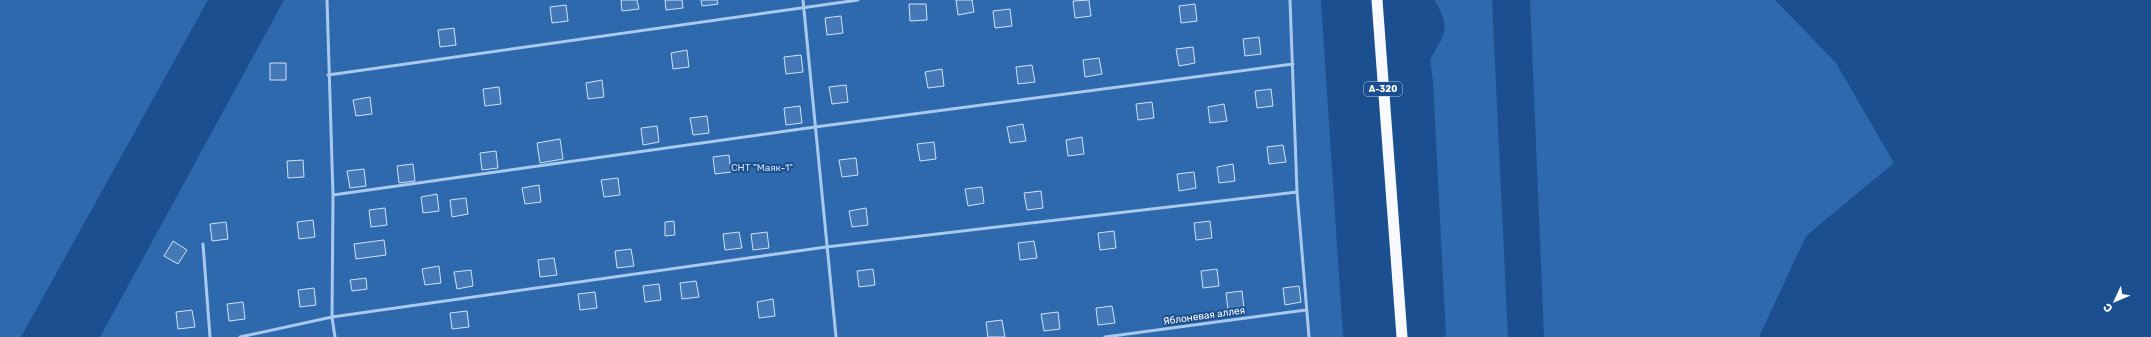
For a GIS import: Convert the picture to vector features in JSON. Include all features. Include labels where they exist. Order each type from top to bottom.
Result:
[{"type":"highway","name":"А-320","points":[[1376,0],[1402,337]]},
{"type":"lane","points":[[327,0],[328,75],[333,195],[332,317],[335,337]]},
{"type":"lane","points":[[803,0],[836,337]]},
{"type":"lane","points":[[328,75],[804,6],[858,0]]},
{"type":"lane","points":[[1290,0],[1296,192],[1309,337]]},
{"type":"lane","points":[[333,195],[815,127],[1293,64]]},
{"type":"lane","points":[[240,337],[332,317],[826,247],[1296,192]]},
{"type":"lane","points":[[203,244],[210,337]]},
{"type":"lane","name":"Яблоневая аллея","points":[[1105,337],[1306,310]]},
{"type":"green space","points":[[0,0],[208,0],[21,337],[0,337]]},
{"type":"green space","name":"СНТ \"Маяк-1\"","points":[[284,0],[1321,0],[1343,337],[100,337]]},
{"type":"green space","points":[[1434,0],[1492,0],[1508,337],[1446,337],[1433,81],[1430,59],[1443,36],[1444,24],[1443,17]]},
{"type":"green space","points":[[1530,0],[1775,0],[1836,63],[1894,163],[1806,236],[1759,337],[1544,337]]},
{"type":"building","points":[[621,0],[637,0],[639,9],[622,11]]},
{"type":"building","points":[[665,0],[682,0],[683,8],[666,10]]},
{"type":"building","points":[[701,0],[717,0],[718,4],[702,6]]},
{"type":"building","points":[[956,0],[972,0],[974,12],[958,15]]},
{"type":"building","points":[[1089,0],[1091,16],[1075,18],[1073,1]]},
{"type":"building","points":[[909,4],[926,4],[927,20],[910,21]]},
{"type":"building","points":[[1195,4],[1197,21],[1181,23],[1179,6]]},
{"type":"building","points":[[566,5],[568,21],[552,23],[550,7]]},
{"type":"building","points":[[1010,9],[1012,26],[995,28],[993,11]]},
{"type":"building","points":[[841,16],[843,33],[827,35],[825,18]]},
{"type":"building","points":[[454,28],[456,45],[440,47],[438,30]]},
{"type":"building","points":[[1259,37],[1261,54],[1245,56],[1243,39]]},
{"type":"building","points":[[1193,47],[1195,63],[1179,66],[1176,49]]},
{"type":"building","points":[[687,50],[689,67],[673,69],[671,53]]},
{"type":"building","points":[[801,55],[803,72],[786,74],[784,57]]},
{"type":"building","points":[[1099,58],[1102,74],[1085,77],[1083,60]]},
{"type":"building","points":[[270,63],[286,63],[286,80],[270,80]]},
{"type":"building","points":[[1032,65],[1035,82],[1018,84],[1016,67]]},
{"type":"building","points":[[942,69],[944,86],[928,88],[925,72]]},
{"type":"building","points":[[602,80],[604,97],[588,99],[586,83]]},
{"type":"building","points":[[846,85],[848,102],[832,104],[829,87]]},
{"type":"building","points":[[499,87],[501,104],[485,106],[483,89]]},
{"type":"building","points":[[1271,89],[1273,106],[1257,108],[1255,91]]},
{"type":"building","points":[[370,97],[372,114],[356,116],[353,100]]},
{"type":"building","points":[[1152,102],[1154,118],[1138,120],[1136,104]]},
{"type":"building","points":[[1224,104],[1227,121],[1210,123],[1208,107]]},
{"type":"building","points":[[800,106],[802,123],[786,125],[784,108]]},
{"type":"building","points":[[707,116],[709,133],[693,135],[690,118]]},
{"type":"building","points":[[1023,124],[1026,141],[1010,143],[1007,127]]},
{"type":"building","points":[[657,126],[659,142],[643,145],[641,128]]},
{"type":"building","points":[[1082,137],[1084,154],[1068,156],[1066,140]]},
{"type":"building","points":[[560,139],[563,159],[540,163],[537,143]]},
{"type":"building","points":[[934,142],[936,159],[920,161],[917,144]]},
{"type":"building","points":[[1283,145],[1286,162],[1269,164],[1267,147]]},
{"type":"building","points":[[496,151],[498,168],[482,170],[480,153]]},
{"type":"building","points":[[729,155],[731,172],[715,174],[713,157]]},
{"type":"building","points":[[856,158],[858,175],[842,177],[839,160]]},
{"type":"building","points":[[303,160],[304,177],[288,178],[287,161]]},
{"type":"building","points":[[413,164],[415,181],[399,183],[397,166]]},
{"type":"building","points":[[1233,164],[1235,181],[1219,183],[1217,167]]},
{"type":"building","points":[[364,169],[366,186],[350,188],[347,171]]},
{"type":"building","points":[[1194,172],[1196,188],[1179,191],[1177,174]]},
{"type":"building","points":[[618,178],[620,195],[604,197],[601,180]]},
{"type":"building","points":[[539,185],[541,202],[525,204],[522,188]]},
{"type":"building","points":[[982,187],[984,203],[968,206],[965,189]]},
{"type":"building","points":[[1041,191],[1043,208],[1027,210],[1024,193]]},
{"type":"building","points":[[437,194],[439,211],[423,213],[421,197]]},
{"type":"building","points":[[466,198],[468,214],[452,217],[450,200]]},
{"type":"building","points":[[385,208],[387,225],[371,227],[369,210]]},
{"type":"building","points":[[866,208],[868,225],[852,227],[849,211]]},
{"type":"building","points":[[313,220],[315,237],[299,239],[297,222]]},
{"type":"building","points":[[674,221],[675,235],[665,236],[665,222]]},
{"type":"building","points":[[1210,221],[1212,238],[1196,240],[1194,223]]},
{"type":"building","points":[[226,222],[228,239],[212,241],[210,224]]},
{"type":"building","points":[[1114,231],[1116,248],[1100,250],[1098,233]]},
{"type":"building","points":[[739,232],[742,248],[725,250],[723,234]]},
{"type":"building","points":[[767,232],[769,248],[753,250],[751,234]]},
{"type":"building","points":[[384,240],[386,255],[356,259],[354,244]]},
{"type":"building","points":[[173,241],[187,250],[178,264],[164,256]]},
{"type":"building","points":[[1034,241],[1037,258],[1020,260],[1018,243]]},
{"type":"building","points":[[631,249],[634,266],[617,268],[615,251]]},
{"type":"building","points":[[554,258],[557,275],[540,277],[538,260]]},
{"type":"building","points":[[439,266],[441,283],[425,285],[422,269]]},
{"type":"building","points":[[873,269],[875,285],[859,287],[857,271]]},
{"type":"building","points":[[1217,269],[1219,286],[1203,288],[1201,271]]},
{"type":"building","points":[[471,270],[473,286],[457,289],[454,272]]},
{"type":"building","points":[[366,278],[367,289],[352,291],[350,280]]},
{"type":"building","points":[[696,281],[699,297],[682,299],[680,283]]},
{"type":"building","points":[[659,284],[661,300],[645,302],[643,286]]},
{"type":"building","points":[[1299,286],[1301,302],[1285,305],[1283,288]]},
{"type":"building","points":[[314,288],[316,305],[300,307],[298,290]]},
{"type":"building","points":[[1242,291],[1244,308],[1228,310],[1226,293]]},
{"type":"building","points":[[595,292],[597,308],[580,310],[578,294]]},
{"type":"building","points":[[773,299],[775,316],[759,318],[757,302]]},
{"type":"building","points":[[243,302],[245,319],[229,321],[227,304]]},
{"type":"building","points":[[1112,306],[1115,323],[1098,325],[1096,308]]},
{"type":"building","points":[[192,310],[195,327],[178,329],[176,312]]},
{"type":"building","points":[[467,311],[469,327],[452,329],[450,313]]},
{"type":"building","points":[[1058,312],[1060,329],[1044,331],[1041,314]]},
{"type":"building","points":[[1002,320],[1005,337],[988,337],[986,322]]}]
